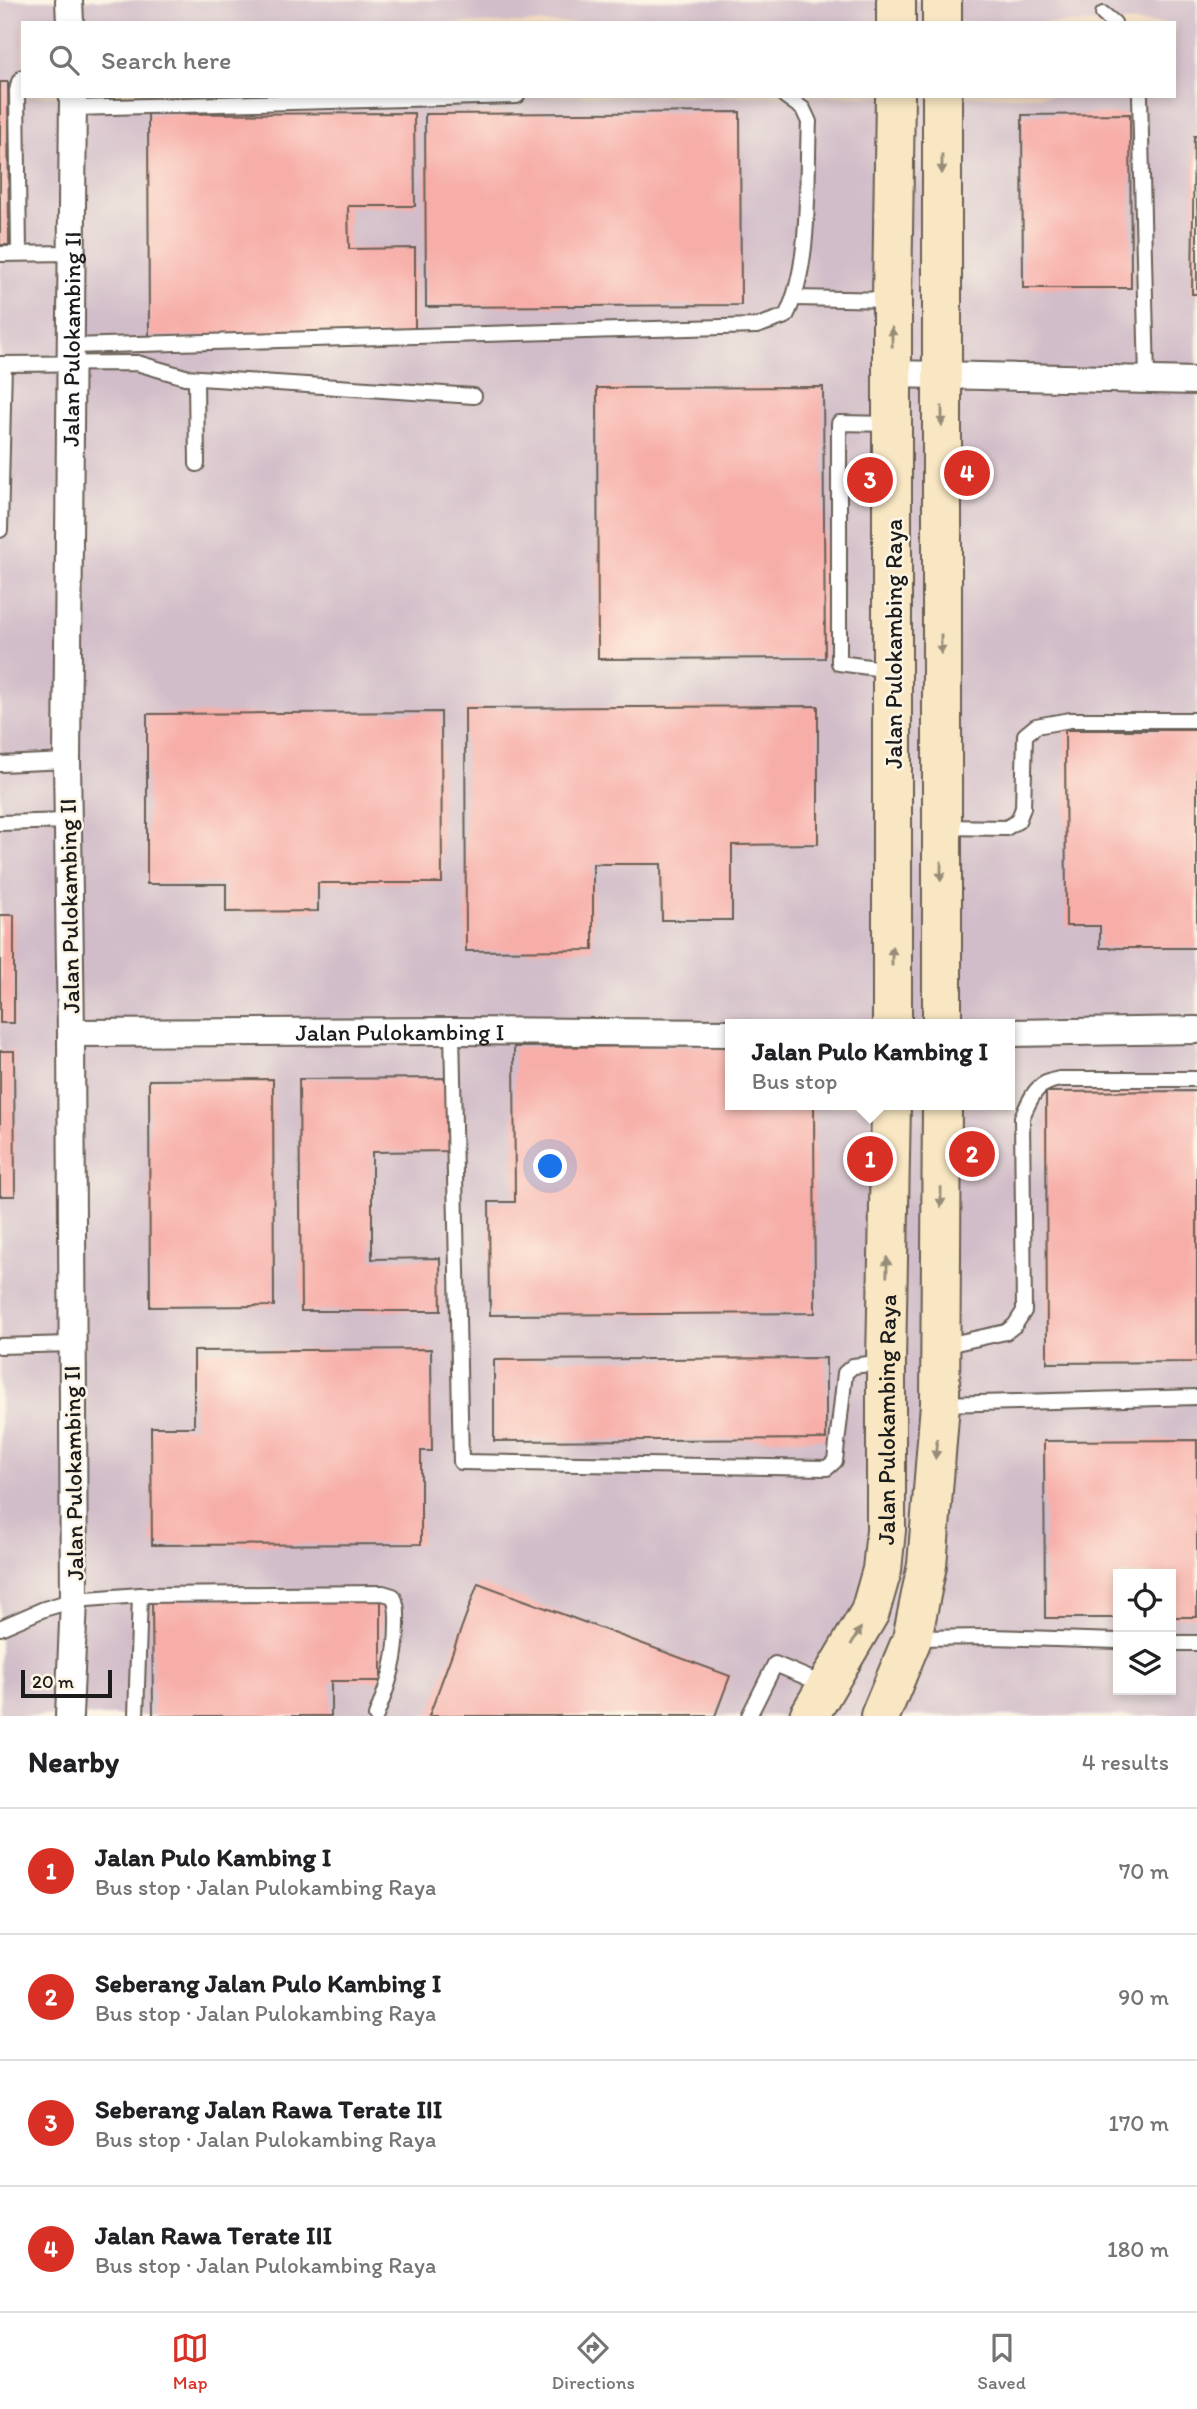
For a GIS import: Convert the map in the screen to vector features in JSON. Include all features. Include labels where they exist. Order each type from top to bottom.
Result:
[{"type":"street","points":[[69,0],[70,21]]},
{"type":"street","points":[[896,0],[896,21]]},
{"type":"street","points":[[942,0],[942,21]]},
{"type":"street","name":"Jalan Pulokambing Raya","points":[[892,1019],[892,300],[895,98]]},
{"type":"street","name":"Jalan Pulokambing Raya","points":[[942,98],[942,1019]]},
{"type":"street","name":"Jalan Pulokambing II","points":[[69,1716],[74,1600],[67,761],[74,102]]},
{"type":"street","points":[[893,374],[1197,381]]},
{"type":"street","points":[[1015,1033],[1197,1030]]},
{"type":"street","name":"Jalan Pulokambing I","points":[[71,1033],[725,1033]]},
{"type":"street","name":"Jalan Pulokambing Raya","points":[[818,1701],[870,1612],[882,1570],[886,1530],[891,1110]]},
{"type":"street","name":"Jalan Pulokambing Raya","points":[[880,1716],[912,1639],[927,1565],[940,1404],[942,1110]]},
{"type":"lane","points":[[19,253],[16,91],[21,80]]},
{"type":"lane","points":[[74,102],[369,98]]},
{"type":"lane","points":[[0,530],[2,364],[71,355],[757,326],[786,316],[795,298],[803,262],[809,122],[803,109],[788,98]]},
{"type":"lane","points":[[1140,98],[1147,379]]},
{"type":"lane","points":[[0,254],[72,253]]},
{"type":"lane","points":[[795,298],[892,300]]},
{"type":"lane","points":[[71,355],[137,363],[197,378],[474,396]]},
{"type":"lane","points":[[197,378],[197,464]]},
{"type":"lane","points":[[893,424],[839,423],[839,663],[893,670]]},
{"type":"lane","points":[[941,827],[1006,828],[1018,821],[1023,808],[1025,735],[1036,726],[1070,720],[1197,720]]},
{"type":"lane","points":[[0,764],[67,761]]},
{"type":"lane","points":[[0,823],[68,821]]},
{"type":"lane","points":[[452,1031],[461,1462],[827,1468],[835,1461],[845,1373],[853,1366],[886,1362]]},
{"type":"lane","points":[[940,1346],[1006,1332],[1015,1325],[1024,1311],[1022,1117],[1033,1094],[1044,1082],[1060,1079],[1197,1079]]},
{"type":"lane","points":[[0,1346],[71,1344]]},
{"type":"lane","points":[[940,1404],[1197,1397]]},
{"type":"lane","points":[[0,1628],[44,1609],[74,1600],[140,1595],[383,1593],[393,1596],[397,1603],[397,1647],[394,1670],[376,1716]]},
{"type":"lane","points":[[136,1716],[140,1595]]},
{"type":"lane","points":[[912,1639],[991,1637],[1113,1641]]},
{"type":"lane","points":[[1176,1643],[1197,1643]]},
{"type":"lane","points":[[749,1716],[775,1664],[818,1701]]},
{"type":"shaded area","points":[[0,0],[1197,0],[1197,1716],[0,1716]]},
{"type":"building","points":[[0,82],[8,82],[9,245],[0,245]]},
{"type":"building","points":[[740,112],[741,305],[426,307],[425,114]]},
{"type":"building","points":[[414,113],[415,206],[348,206],[349,249],[415,248],[415,335],[149,337],[148,114]]},
{"type":"building","points":[[1130,114],[1131,288],[1023,288],[1022,115]]},
{"type":"building","points":[[1194,136],[1197,136],[1197,294],[1192,294]]},
{"type":"building","points":[[823,387],[825,658],[598,659],[597,388]]},
{"type":"building","points":[[818,706],[818,844],[732,845],[732,920],[662,920],[661,864],[593,864],[593,950],[466,951],[465,708]]},
{"type":"building","points":[[441,712],[442,883],[318,883],[318,911],[226,912],[226,884],[147,884],[147,714]]},
{"type":"building","points":[[1065,730],[1197,730],[1197,948],[1100,948],[1100,926],[1066,926]]},
{"type":"building","points":[[0,915],[14,915],[14,1023],[0,1023]]},
{"type":"building","points":[[725,1046],[725,1110],[814,1110],[815,1313],[490,1315],[489,1202],[515,1202],[514,1047]]},
{"type":"building","points":[[0,1051],[14,1051],[15,1196],[0,1196]]},
{"type":"building","points":[[451,1078],[451,1151],[372,1152],[372,1259],[440,1258],[441,1311],[301,1311],[299,1079]]},
{"type":"building","points":[[273,1079],[274,1306],[150,1307],[149,1080]]},
{"type":"building","points":[[1197,1091],[1197,1362],[1047,1363],[1046,1092]]},
{"type":"building","points":[[431,1349],[432,1451],[421,1451],[421,1544],[152,1545],[151,1427],[194,1427],[194,1351]]},
{"type":"building","points":[[826,1358],[826,1439],[494,1441],[494,1360]]},
{"type":"building","points":[[1197,1440],[1197,1617],[1176,1617],[1176,1569],[1113,1569],[1113,1618],[1045,1618],[1044,1441]]},
{"type":"building","points":[[478,1583],[730,1676],[715,1716],[429,1716]]},
{"type":"building","points":[[381,1599],[381,1681],[331,1681],[331,1716],[153,1716],[152,1600]]},
{"type":"place","name":"Jalan Rawa Terate III","points":[[967,473]]},
{"type":"place","name":"Seberang Jalan Rawa Terate III","points":[[870,480]]},
{"type":"place","name":"Seberang Jalan Pulo Kambing I","points":[[972,1154]]},
{"type":"place","name":"Jalan Pulo Kambing I","points":[[870,1159]]}]
